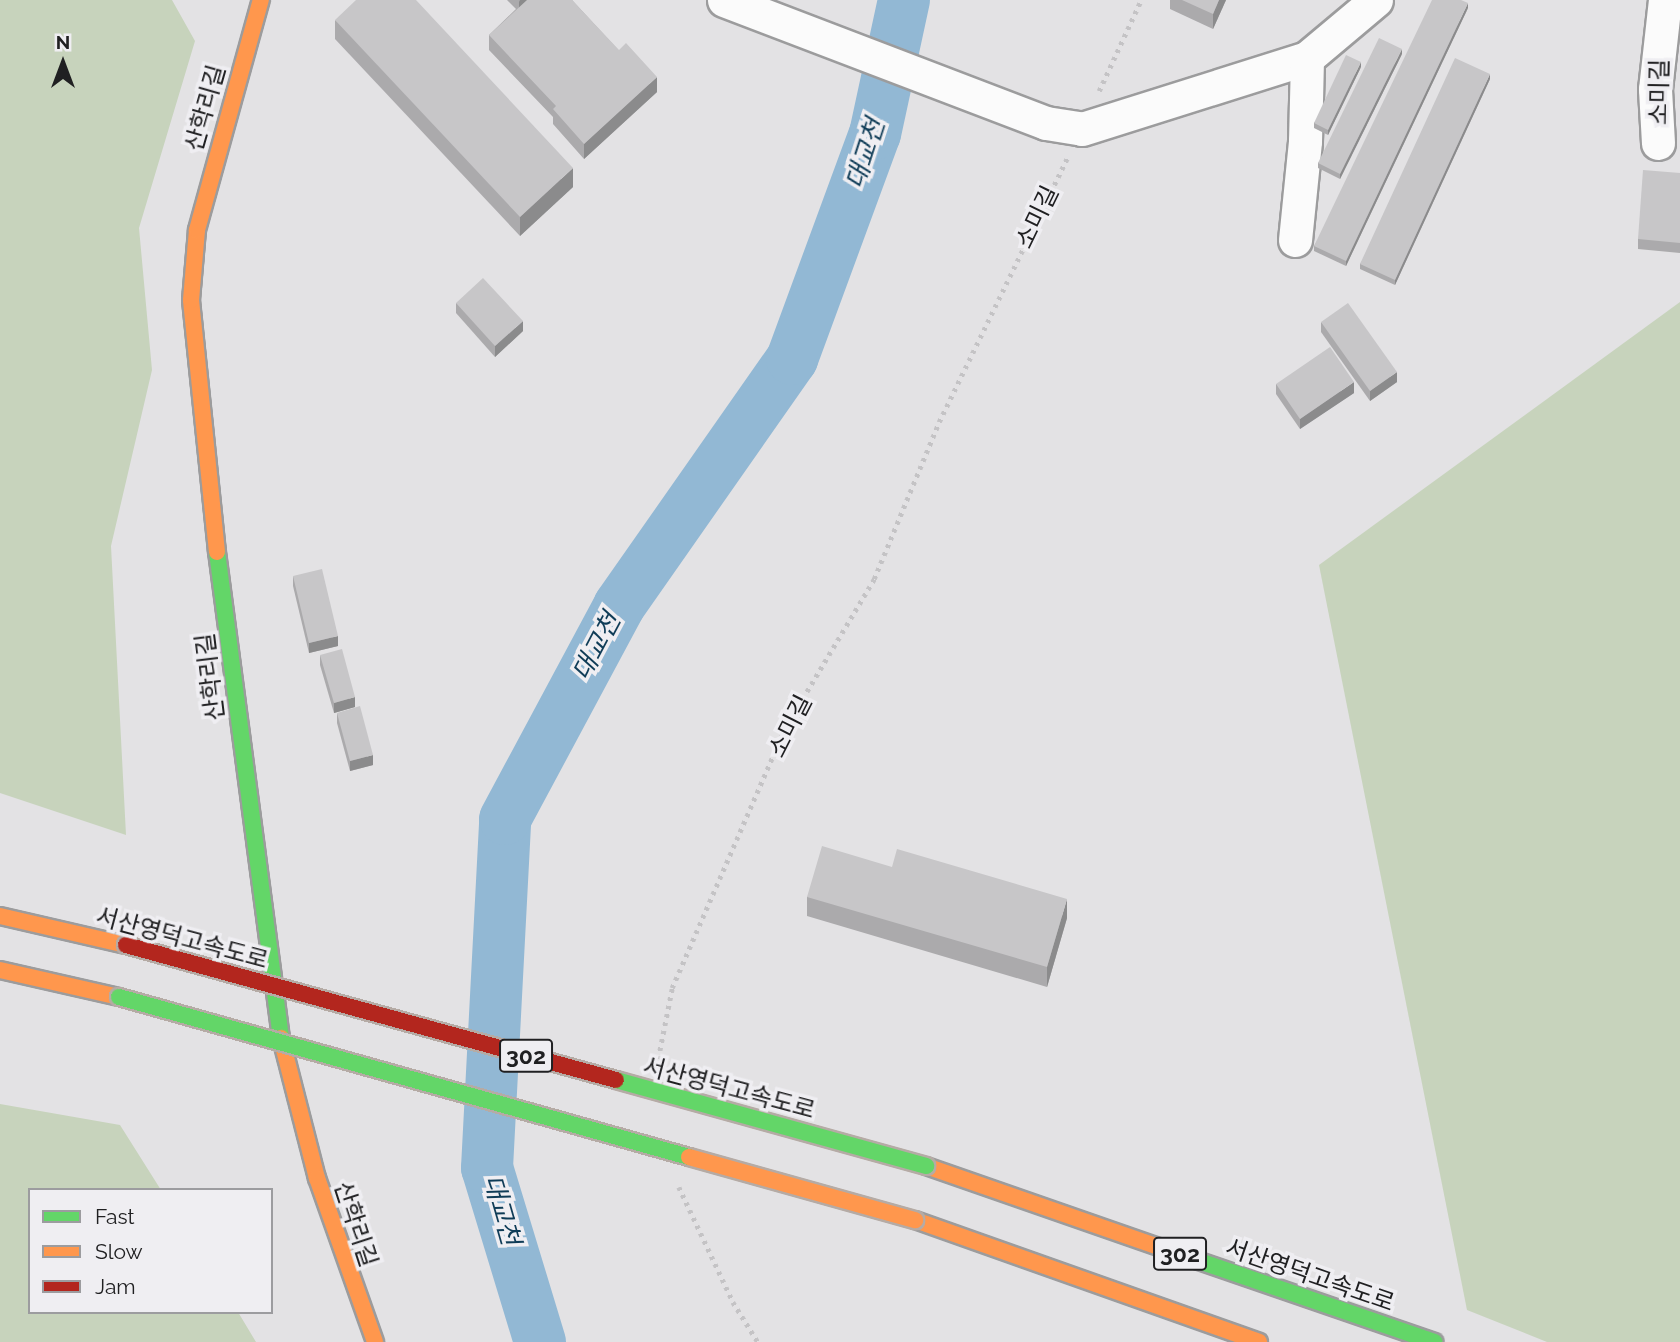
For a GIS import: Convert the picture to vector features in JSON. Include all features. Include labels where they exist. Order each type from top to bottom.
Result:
[{"type":"main road","name":"산학리길","points":[[261,0],[197,230],[191,300],[200,415],[276,1013],[290,1087],[317,1178],[375,1342]]},
{"type":"main road","name":"서산영덕고속도로","points":[[0,916],[126,945],[926,1166],[1434,1342]]},
{"type":"main road","name":"302","points":[[0,970],[119,997],[915,1220],[1259,1342]]},
{"type":"street","points":[[724,0],[1046,123],[1082,129],[1307,58],[1376,0]]},
{"type":"street","name":"소미길","points":[[1658,143],[1655,89],[1665,0]]},
{"type":"street","points":[[1295,240],[1306,141],[1307,58]]},
{"type":"path","name":"소미길","points":[[658,1065],[672,988],[785,728],[874,579],[939,422],[1082,129],[1141,0]]},
{"type":"path","points":[[676,1178],[689,1216],[758,1342]]},
{"type":"green space","points":[[0,0],[172,0],[195,41],[139,228],[152,370],[111,546],[126,835],[0,793]]},
{"type":"green space","points":[[1680,302],[1680,1342],[1547,1342],[1467,1310],[1319,565]]},
{"type":"green space","points":[[0,1104],[120,1125],[160,1188],[28,1188],[28,1314],[239,1314],[256,1342],[0,1342]]},
{"type":"building","points":[[356,0],[416,0],[573,168],[520,217],[335,20]]},
{"type":"building","points":[[527,0],[572,0],[619,50],[626,43],[657,77],[584,144],[553,109],[556,106],[489,35]]},
{"type":"building","points":[[1182,0],[1219,0],[1213,14]]},
{"type":"building","points":[[1432,0],[1461,0],[1468,3],[1346,261],[1314,246]]},
{"type":"building","points":[[1379,38],[1402,49],[1340,174],[1318,163]]},
{"type":"building","points":[[1346,55],[1361,62],[1328,130],[1314,123]]},
{"type":"building","points":[[1455,58],[1490,74],[1395,280],[1360,264]]},
{"type":"building","points":[[1643,170],[1680,173],[1680,243],[1638,239]]},
{"type":"building","points":[[483,278],[523,321],[495,346],[456,303]]},
{"type":"building","points":[[1348,303],[1397,372],[1370,391],[1321,322]]},
{"type":"building","points":[[1330,347],[1354,382],[1300,419],[1276,384]]},
{"type":"building","points":[[322,569],[338,636],[309,643],[293,576]]},
{"type":"building","points":[[342,649],[355,697],[334,703],[320,655]]},
{"type":"building","points":[[360,706],[373,755],[350,761],[337,713]]},
{"type":"building","points":[[822,846],[892,867],[897,849],[1067,899],[1047,967],[807,897]]},
{"type":"waterway","name":"대교천","points":[[540,1342],[487,1168],[505,819],[619,606],[792,359],[875,134],[904,0]]},
{"type":"traffic: fast","points":[[217,552],[281,1038]]},
{"type":"traffic: fast","points":[[119,997],[689,1157]]},
{"type":"traffic: fast","points":[[616,1080],[926,1166]]},
{"type":"traffic: fast","points":[[1199,1261],[1434,1342]]},
{"type":"traffic: slow","points":[[217,552],[191,300],[197,230],[261,0]]},
{"type":"traffic: slow","points":[[0,916],[126,945]]},
{"type":"traffic: slow","points":[[0,970],[119,997]]},
{"type":"traffic: slow","points":[[281,1038],[317,1178],[375,1342]]},
{"type":"traffic: slow","points":[[689,1157],[915,1220]]},
{"type":"traffic: slow","points":[[926,1166],[1199,1261]]},
{"type":"traffic: slow","points":[[915,1220],[1259,1342]]},
{"type":"traffic: jam","points":[[126,945],[616,1080]]}]
